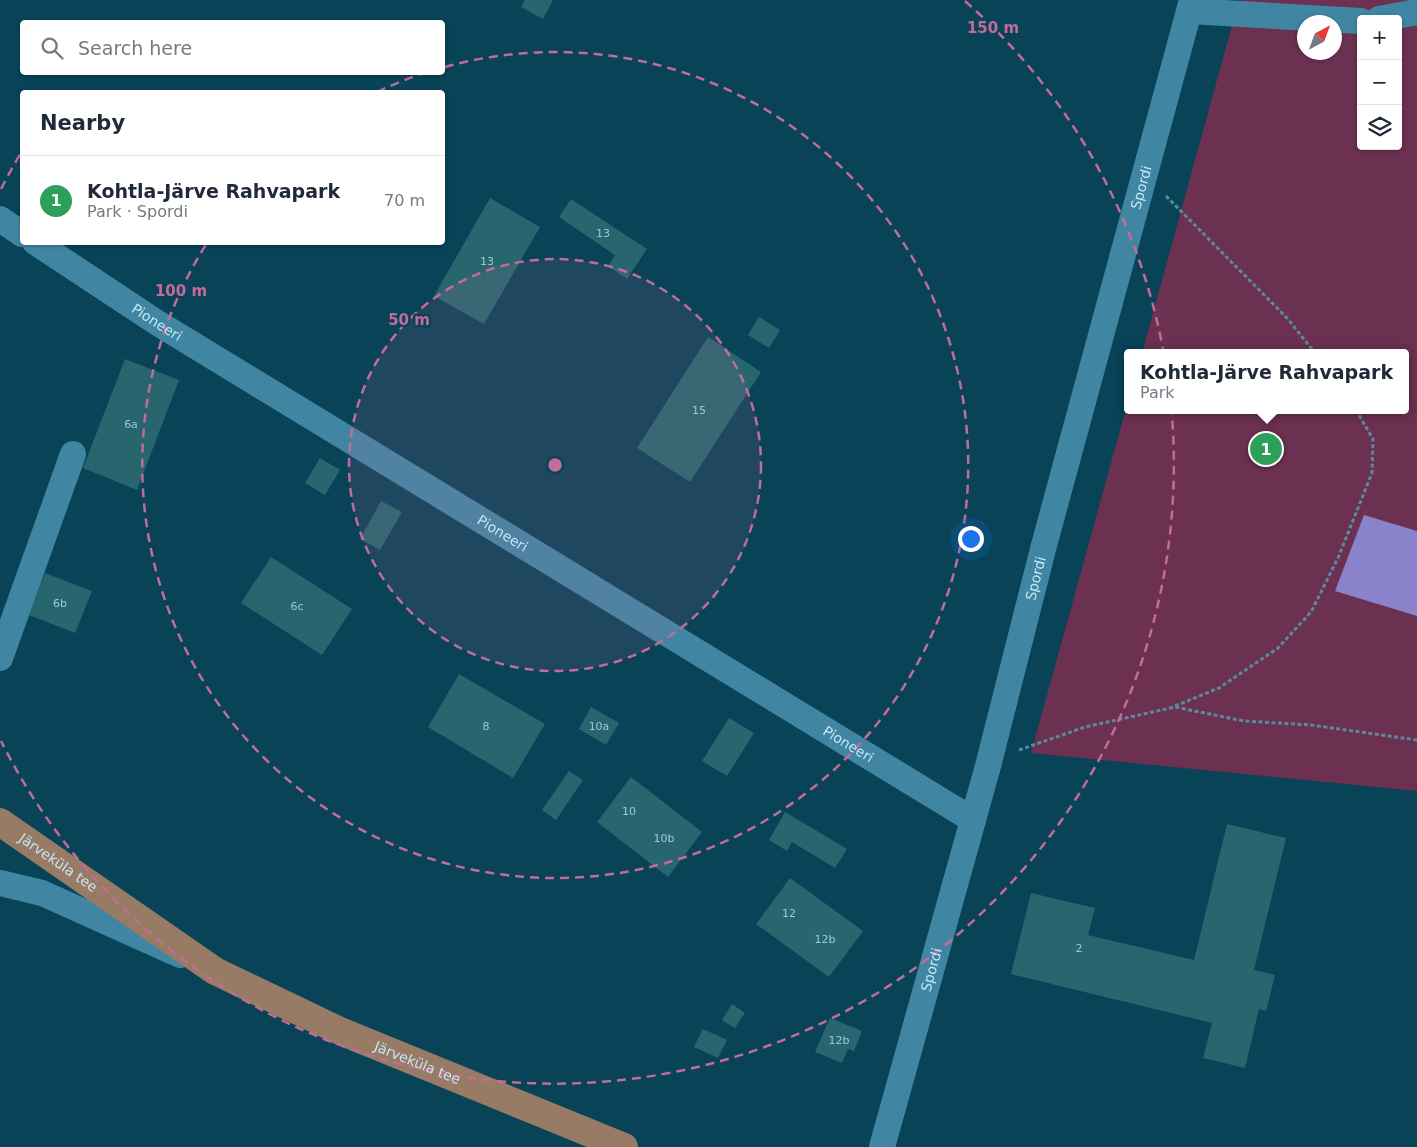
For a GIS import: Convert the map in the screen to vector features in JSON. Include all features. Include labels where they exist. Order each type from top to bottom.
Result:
[{"type":"main road","name":"Järveküla tee","points":[[0,822],[215,971],[340,1031],[624,1147]]},
{"type":"street","name":"Spordi","points":[[882,1147],[988,766],[1043,549],[1191,5],[1357,21]]},
{"type":"street","points":[[1401,15],[1417,12]]},
{"type":"street","points":[[0,219],[20,233]]},
{"type":"street","name":"Pioneeri","points":[[40,245],[164,327],[973,820]]},
{"type":"street","points":[[0,658],[73,454]]},
{"type":"street","name":"Järveküla tee","points":[[0,883],[42,893],[215,971]]},
{"type":"path","points":[[1166,195],[1287,318],[1313,349]]},
{"type":"path","points":[[988,766],[1020,750],[1085,727],[1175,707],[1219,688],[1278,648],[1311,612],[1338,558],[1372,473],[1373,439],[1358,414]]},
{"type":"path","points":[[1175,707],[1244,721],[1311,725],[1417,740]]},
{"type":"shaded area","points":[[1239,0],[1417,0],[1417,791],[1031,753],[1125,414],[1409,414],[1409,349],[1143,349]]},
{"type":"shaded area","points":[[1364,515],[1417,531],[1417,616],[1335,591]]},
{"type":"building","points":[[525,0],[553,0],[543,19],[521,7]]},
{"type":"building","points":[[490,198],[540,227],[484,324],[434,296]]},
{"type":"building","points":[[571,199],[647,249],[627,279],[608,266],[615,255],[559,217]]},
{"type":"building","points":[[759,317],[780,330],[769,348],[748,335]]},
{"type":"building","points":[[708,337],[761,372],[690,482],[637,448]]},
{"type":"building","points":[[125,359],[179,380],[137,490],[83,468]]},
{"type":"building","points":[[320,458],[340,470],[325,495],[305,483]]},
{"type":"building","points":[[381,501],[402,512],[380,550],[360,539]]},
{"type":"building","points":[[271,557],[352,609],[322,655],[241,603]]},
{"type":"building","points":[[45,573],[92,591],[75,633],[29,615]]},
{"type":"building","points":[[459,674],[545,724],[513,778],[428,727]]},
{"type":"building","points":[[591,707],[619,723],[606,745],[579,729]]},
{"type":"building","points":[[729,718],[754,733],[727,776],[702,761]]},
{"type":"building","points":[[569,771],[583,780],[556,820],[542,810]]},
{"type":"building","points":[[631,777],[702,832],[668,877],[597,822]]},
{"type":"building","points":[[785,812],[847,849],[835,868],[792,842],[787,851],[769,840]]},
{"type":"building","points":[[1227,824],[1286,838],[1254,970],[1275,975],[1266,1011],[1259,1009],[1245,1068],[1203,1058],[1212,1023],[1011,974],[1031,893],[1095,908],[1088,935],[1194,960]]},
{"type":"building","points":[[790,878],[863,931],[829,977],[756,924]]},
{"type":"building","points":[[732,1004],[745,1013],[735,1028],[722,1020]]},
{"type":"building","points":[[830,1018],[862,1031],[854,1051],[848,1049],[842,1063],[815,1052]]},
{"type":"building","points":[[703,1029],[727,1040],[718,1058],[694,1047]]},
{"type":"place","name":"Kohtla-Järve Rahvapark","points":[[1266,449]]}]
